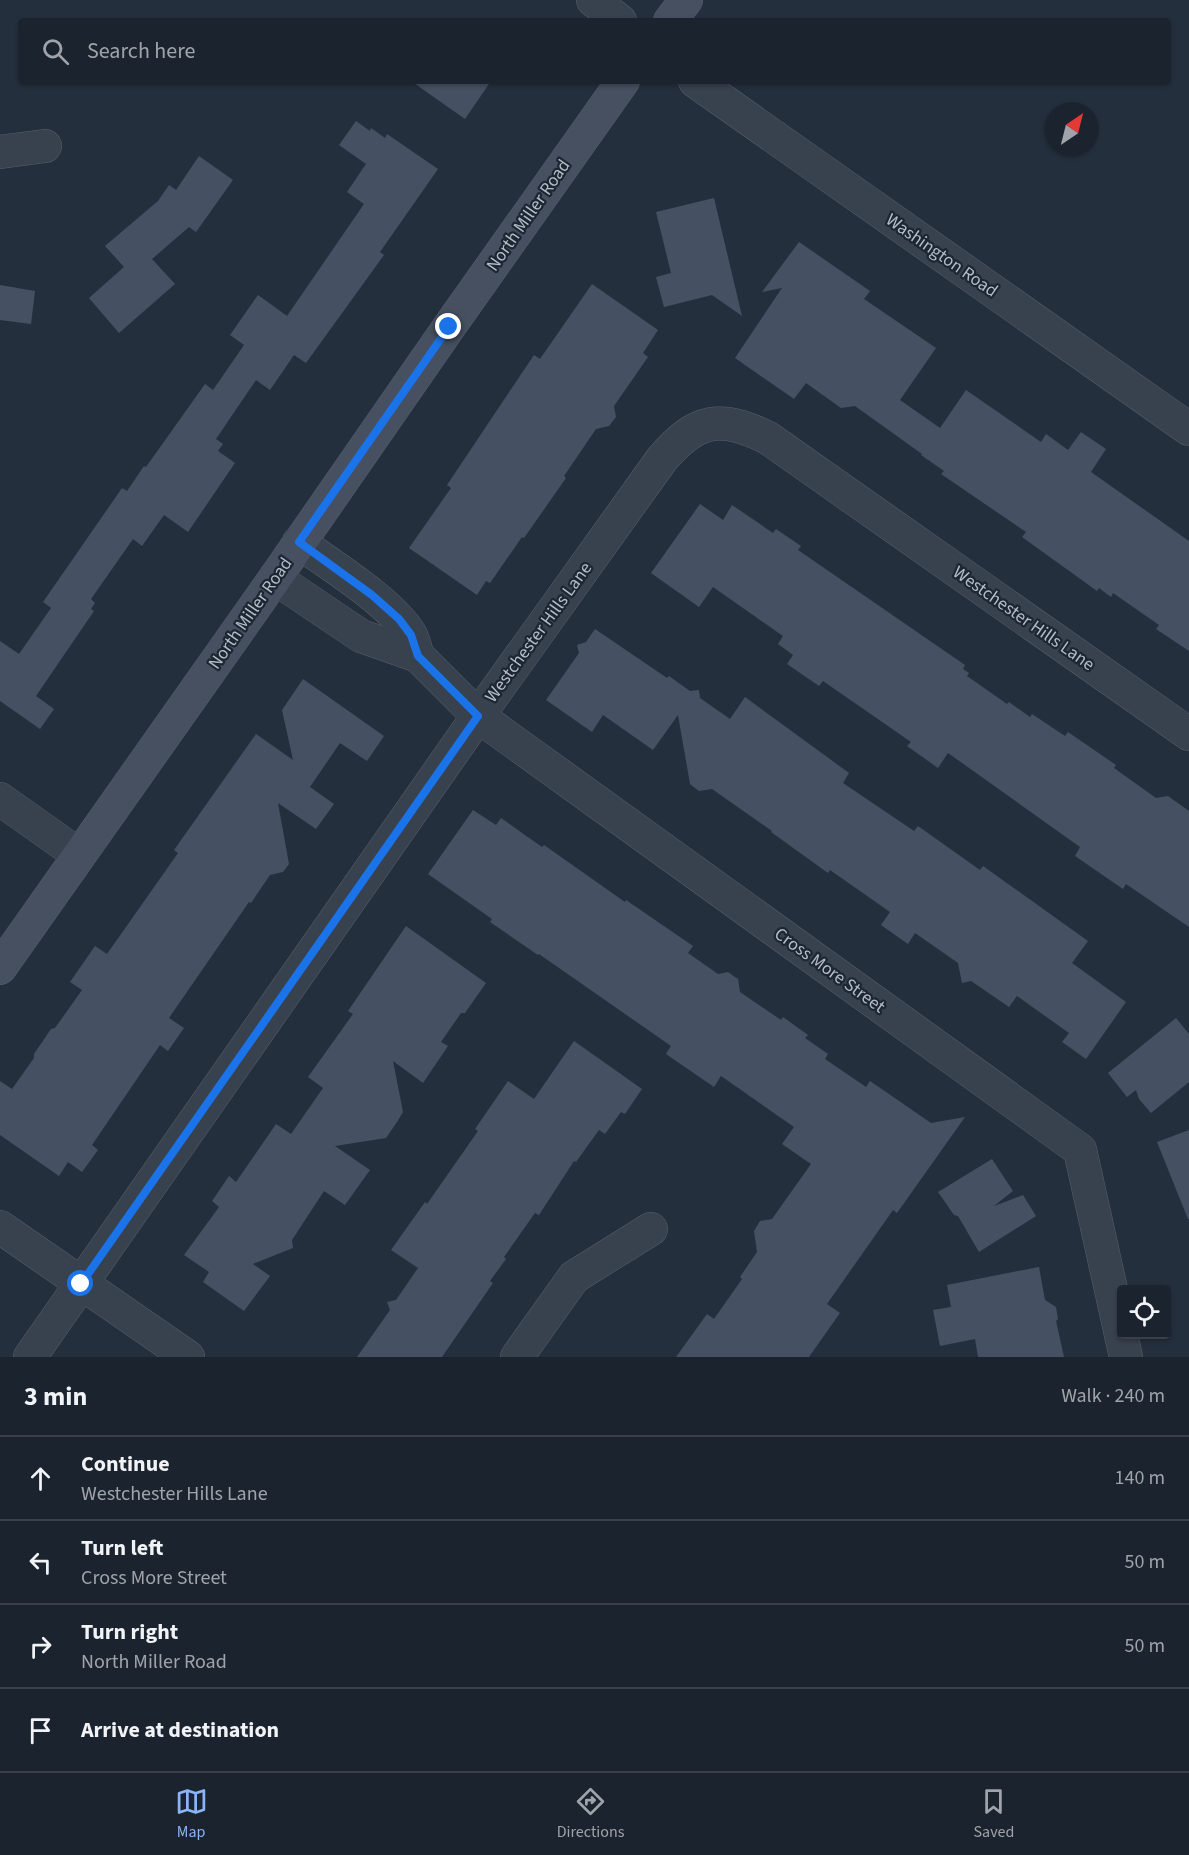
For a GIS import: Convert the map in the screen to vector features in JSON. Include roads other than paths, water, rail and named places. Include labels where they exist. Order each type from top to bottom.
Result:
[{"type":"street","points":[[593,0],[617,18]]},
{"type":"street","points":[[672,18],[686,0]]},
{"type":"street","name":"North Miller Road","points":[[0,968],[621,84]]},
{"type":"street","name":"Washington Road","points":[[699,84],[1189,429]]},
{"type":"street","points":[[0,152],[45,146]]},
{"type":"street","name":"Westchester Hills Lane","points":[[30,1357],[478,716],[662,459],[676,442],[692,430],[710,424],[729,423],[748,428],[768,438],[1189,734]]},
{"type":"street","name":"Cross More Street","points":[[299,542],[372,595],[399,619],[411,635],[418,656]]},
{"type":"street","name":"Cross More Street","points":[[275,578],[361,636],[418,656],[478,716],[1080,1150],[1126,1357]]},
{"type":"street","points":[[0,799],[79,855]]},
{"type":"street","points":[[0,1227],[188,1357]]},
{"type":"street","points":[[517,1357],[574,1277],[651,1229]]}]
